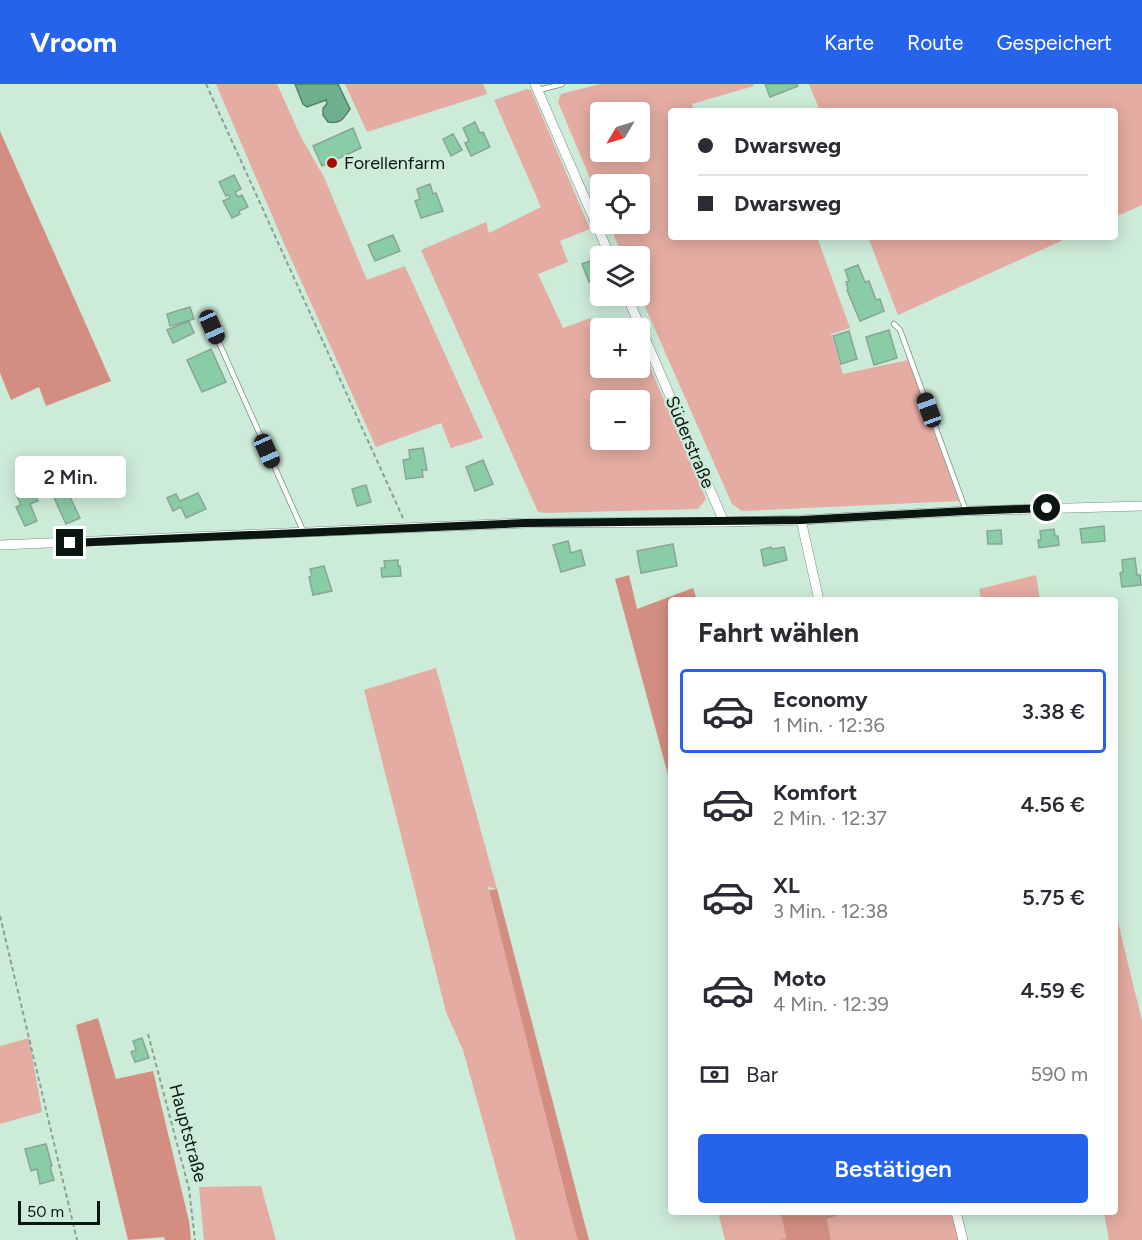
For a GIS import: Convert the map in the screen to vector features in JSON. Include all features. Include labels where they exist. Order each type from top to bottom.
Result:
[{"type":"street","points":[[536,87],[606,246]]},
{"type":"street","name":"Süderstraße","points":[[631,306],[724,522]]},
{"type":"street","points":[[0,546],[525,523],[801,520],[966,511],[1142,506]]},
{"type":"street","points":[[801,520],[818,597]]},
{"type":"street","points":[[957,1215],[963,1240]]},
{"type":"lane","points":[[536,87],[562,84]]},
{"type":"lane","points":[[894,324],[900,330],[966,511]]},
{"type":"lane","points":[[212,327],[304,533]]},
{"type":"path","points":[[206,84],[408,529]]},
{"type":"path","points":[[0,915],[77,1240]]},
{"type":"path","name":"Hauptstraße","points":[[148,1034],[189,1190],[195,1240]]},
{"type":"shaded area","points":[[216,84],[277,84],[301,137],[324,177],[367,280],[405,266],[483,438],[451,448],[441,423],[376,447],[283,241]]},
{"type":"shaded area","points":[[295,84],[338,84],[350,109],[341,120],[328,122],[323,115],[326,100],[307,107],[303,104]]},
{"type":"shaded area","points":[[345,84],[483,84],[487,94],[367,132]]},
{"type":"shaded area","points":[[600,84],[753,84],[754,86],[692,104],[693,108],[668,108],[668,240],[818,240],[850,328],[831,334],[843,374],[908,360],[959,501],[742,511],[732,504],[645,306],[650,306],[650,246],[619,246],[613,234],[650,234],[650,174],[590,174],[590,178],[558,102],[561,94]]},
{"type":"shaded area","points":[[809,84],[1142,84],[1142,205],[1118,216],[1118,108],[819,108]]},
{"type":"shaded area","points":[[527,89],[531,90],[590,229],[560,241],[568,262],[538,274],[563,328],[590,318],[590,378],[650,378],[650,367],[706,499],[698,509],[538,512],[421,250],[486,222],[489,233],[541,207],[494,100]]},
{"type":"shaded area","points":[[0,131],[111,381],[46,406],[39,387],[11,400],[0,373]]},
{"type":"shaded area","points":[[869,240],[1063,240],[898,315]]},
{"type":"shaded area","points":[[629,575],[637,609],[668,597],[668,775],[615,579]]},
{"type":"shaded area","points":[[1036,575],[1040,597],[980,597],[979,589]]},
{"type":"shaded area","points":[[693,588],[696,597],[669,597]]},
{"type":"shaded area","points":[[436,668],[497,889],[488,887],[580,1240],[516,1240],[463,1050],[446,1012],[364,690]]},
{"type":"shaded area","points":[[497,889],[589,1240],[578,1240],[567,1200],[489,890]]},
{"type":"shaded area","points":[[1118,922],[1142,1021],[1142,1240],[1109,1240],[1105,1215],[1118,1215]]},
{"type":"shaded area","points":[[98,1018],[116,1079],[153,1071],[189,1221],[191,1240],[165,1240],[164,1237],[128,1240],[76,1025]]},
{"type":"shaded area","points":[[29,1038],[42,1112],[0,1124],[0,1046]]},
{"type":"shaded area","points":[[261,1186],[276,1240],[204,1240],[199,1187]]},
{"type":"shaded area","points":[[719,1215],[781,1215],[786,1238],[780,1240],[725,1240]]},
{"type":"shaded area","points":[[781,1215],[839,1215],[827,1219],[831,1240],[780,1240],[786,1238]]},
{"type":"shaded area","points":[[839,1215],[954,1215],[959,1240],[831,1240],[827,1219]]},
{"type":"building","points":[[765,84],[797,84],[798,86],[770,97]]},
{"type":"building","points":[[475,122],[490,147],[471,156],[465,143],[469,141],[463,128]]},
{"type":"building","points":[[353,128],[361,148],[322,166],[313,146]]},
{"type":"building","points":[[453,134],[462,150],[451,156],[443,139]]},
{"type":"building","points":[[234,175],[241,189],[235,192],[238,197],[242,195],[248,207],[239,211],[240,214],[232,218],[223,201],[230,198],[229,195],[226,196],[219,182]]},
{"type":"building","points":[[430,184],[443,211],[421,218],[415,201],[420,199],[417,189]]},
{"type":"building","points":[[393,235],[400,251],[375,261],[368,245]]},
{"type":"building","points":[[590,261],[590,282],[589,282],[582,264]]},
{"type":"building","points":[[858,265],[865,282],[869,281],[876,300],[880,299],[884,311],[860,321],[847,290],[846,282],[849,281],[845,270]]},
{"type":"building","points":[[190,307],[194,319],[170,326],[167,314]]},
{"type":"building","points":[[189,321],[194,333],[173,343],[167,330]]},
{"type":"building","points":[[889,330],[897,358],[874,365],[866,337]]},
{"type":"building","points":[[849,331],[857,359],[841,364],[833,336]]},
{"type":"building","points":[[211,349],[226,382],[202,392],[187,360]]},
{"type":"building","points":[[423,448],[427,470],[422,470],[423,477],[406,479],[403,460],[410,459],[409,450]]},
{"type":"building","points":[[483,460],[493,484],[475,491],[466,467]]},
{"type":"building","points":[[66,482],[80,518],[66,524],[50,489]]},
{"type":"building","points":[[366,485],[371,502],[357,506],[352,489]]},
{"type":"building","points":[[32,488],[38,501],[30,504],[37,521],[25,526],[16,507],[21,505],[16,494]]},
{"type":"building","points":[[198,493],[206,509],[186,518],[181,507],[173,511],[167,498],[176,494],[180,501]]},
{"type":"building","points":[[1104,526],[1105,541],[1082,543],[1080,529]]},
{"type":"building","points":[[1054,529],[1059,545],[1039,548],[1040,531]]},
{"type":"building","points":[[1001,530],[1002,544],[988,544],[987,531]]},
{"type":"building","points":[[568,541],[571,553],[581,550],[585,565],[561,572],[553,545]]},
{"type":"building","points":[[673,544],[677,566],[641,573],[637,551]]},
{"type":"building","points":[[771,547],[772,549],[784,547],[787,560],[764,566],[761,550]]},
{"type":"building","points":[[1135,558],[1141,585],[1122,587],[1120,573],[1123,572],[1122,560]]},
{"type":"building","points":[[398,560],[401,576],[382,577],[381,568],[385,568],[384,561]]},
{"type":"building","points":[[324,566],[332,591],[313,595],[309,577],[312,576],[310,569]]},
{"type":"building","points":[[142,1038],[149,1058],[135,1062],[131,1052],[136,1050],[133,1041]]},
{"type":"building","points":[[46,1144],[54,1180],[40,1184],[37,1169],[31,1171],[25,1149]]},
{"type":"place","name":"Forellenfarm","points":[[332,163]]},
{"type":"route","points":[[70,543],[525,523],[801,520],[1047,508]]}]
